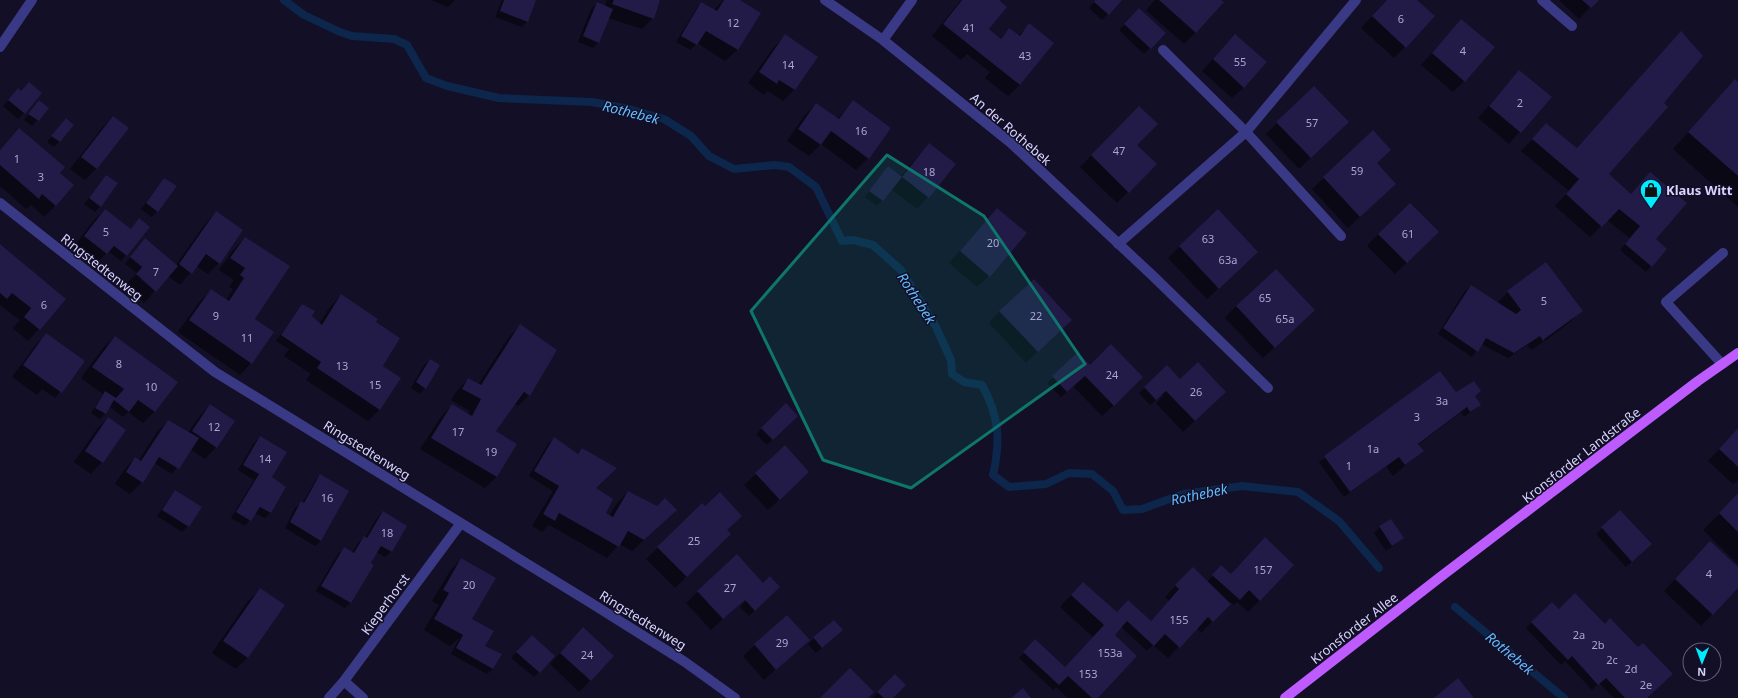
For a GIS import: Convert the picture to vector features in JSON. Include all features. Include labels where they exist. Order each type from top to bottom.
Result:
[{"type":"main road","name":"Kronsforder Landstraße","points":[[1440,578],[1738,353]]},
{"type":"main road","name":"Kronsforder Allee","points":[[1285,698],[1440,578]]},
{"type":"street","points":[[0,48],[32,0]]},
{"type":"street","name":"An der Rothebek","points":[[825,0],[882,40],[1011,143],[1268,388]]},
{"type":"street","points":[[882,40],[912,0]]},
{"type":"street","points":[[1118,244],[1246,132],[1356,0]]},
{"type":"street","points":[[1542,0],[1572,26]]},
{"type":"street","points":[[1163,50],[1246,132],[1341,236]]},
{"type":"street","name":"Ringstedtenweg","points":[[0,203],[216,372],[685,662],[735,698]]},
{"type":"street","points":[[1722,364],[1666,302],[1723,253]]},
{"type":"street","name":"Kieperhorst","points":[[329,698],[344,681],[461,523]]},
{"type":"street","points":[[344,681],[363,698]]},
{"type":"highlighted area","points":[[887,155],[984,216],[1085,364],[911,488],[823,460],[751,311]]},
{"type":"building","points":[[504,0],[536,0],[528,22],[500,11]]},
{"type":"building","points":[[614,0],[660,0],[654,19],[612,4]]},
{"type":"building","points":[[724,0],[740,0],[761,13],[738,50],[706,31],[697,45],[681,36],[701,2],[717,11]]},
{"type":"building","points":[[962,0],[999,0],[1007,7],[989,29],[1001,39],[1009,28],[1020,36],[1029,23],[1054,43],[1020,85],[943,24]]},
{"type":"building","points":[[1095,0],[1122,0],[1109,15],[1094,2]]},
{"type":"building","points":[[1159,0],[1221,0],[1224,2],[1196,33]]},
{"type":"building","points":[[1387,0],[1417,0],[1435,16],[1406,48],[1372,16]]},
{"type":"building","points":[[1582,0],[1599,0],[1591,8]]},
{"type":"building","points":[[597,2],[613,9],[599,43],[583,36]]},
{"type":"building","points":[[1139,8],[1166,33],[1151,49],[1124,24]]},
{"type":"building","points":[[1461,19],[1495,47],[1465,82],[1432,53]]},
{"type":"building","points":[[1681,31],[1703,56],[1664,103],[1668,107],[1609,174],[1631,194],[1650,172],[1687,203],[1656,239],[1667,249],[1652,267],[1625,244],[1640,226],[1619,209],[1602,227],[1566,194],[1579,179],[1532,139],[1546,123],[1577,148]]},
{"type":"building","points":[[785,34],[818,57],[795,90],[779,80],[777,84],[759,72]]},
{"type":"building","points":[[1235,34],[1267,62],[1244,88],[1213,59]]},
{"type":"building","points":[[1519,70],[1552,97],[1521,133],[1489,106]]},
{"type":"building","points":[[1735,79],[1738,82],[1738,176],[1688,132]]},
{"type":"building","points":[[29,82],[42,93],[25,114],[8,100],[18,88],[21,91]]},
{"type":"building","points":[[1314,86],[1349,122],[1311,158],[1276,122]]},
{"type":"building","points":[[39,100],[49,108],[39,121],[28,114]]},
{"type":"building","points":[[853,100],[891,128],[869,159],[831,131],[821,145],[798,129],[816,103],[839,119]]},
{"type":"building","points":[[1139,106],[1158,124],[1137,145],[1157,164],[1129,193],[1091,155]]},
{"type":"building","points":[[113,116],[129,128],[97,169],[81,157]]},
{"type":"building","points":[[66,118],[74,125],[60,142],[51,136]]},
{"type":"building","points":[[19,128],[65,167],[60,173],[74,185],[56,206],[42,194],[39,199],[0,165],[0,150]]},
{"type":"building","points":[[1373,130],[1391,150],[1377,163],[1396,184],[1360,217],[1323,177]]},
{"type":"building","points":[[929,143],[956,164],[929,198],[902,177]]},
{"type":"building","points":[[888,166],[902,177],[883,201],[869,191]]},
{"type":"building","points":[[106,175],[118,183],[101,207],[89,198]]},
{"type":"building","points":[[164,178],[177,186],[158,212],[146,203]]},
{"type":"building","points":[[1410,203],[1439,232],[1407,263],[1378,234]]},
{"type":"building","points":[[997,208],[1027,233],[990,277],[960,251]]},
{"type":"building","points":[[105,209],[131,229],[139,218],[150,227],[127,256],[114,246],[107,254],[84,236]]},
{"type":"building","points":[[1218,209],[1258,252],[1219,289],[1179,246]]},
{"type":"building","points":[[216,211],[243,230],[220,264],[206,254],[192,274],[179,264]]},
{"type":"building","points":[[245,237],[290,266],[255,319],[274,332],[252,364],[189,320],[211,289],[229,301],[244,278],[240,275],[245,268],[230,258]]},
{"type":"building","points":[[145,238],[178,266],[156,292],[136,274],[142,267],[130,257]]},
{"type":"building","points":[[0,244],[66,299],[40,330],[24,317],[31,308],[12,293],[7,299],[0,293]]},
{"type":"building","points":[[1546,262],[1583,311],[1543,340],[1540,336],[1514,353],[1486,338],[1478,352],[1443,328],[1471,285],[1516,314],[1521,310],[1507,291]]},
{"type":"building","points":[[1276,269],[1315,310],[1275,348],[1236,306]]},
{"type":"building","points":[[1034,279],[1072,320],[1038,352],[999,311]]},
{"type":"building","points":[[341,294],[378,319],[376,322],[400,338],[383,366],[401,378],[380,410],[317,368],[321,362],[281,335],[302,304],[315,311],[312,316],[322,325]]},
{"type":"building","points":[[520,324],[557,350],[530,396],[524,392],[496,431],[517,444],[497,477],[431,438],[452,404],[472,416],[481,399],[462,389],[468,378],[481,385]]},
{"type":"building","points":[[46,333],[85,361],[62,393],[23,365]]},
{"type":"building","points":[[115,336],[178,382],[155,412],[138,400],[129,412],[114,400],[106,414],[95,408],[105,391],[116,398],[124,389],[92,367]]},
{"type":"building","points":[[1111,344],[1143,377],[1114,406],[1085,376],[1067,392],[1052,376],[1078,352],[1090,365]]},
{"type":"building","points":[[430,359],[440,365],[426,389],[416,382]]},
{"type":"building","points":[[1198,362],[1226,392],[1195,421],[1166,391],[1156,400],[1144,387],[1167,365],[1180,379]]},
{"type":"building","points":[[1440,371],[1456,392],[1474,381],[1481,391],[1475,396],[1481,405],[1470,412],[1467,407],[1418,444],[1424,451],[1405,465],[1399,457],[1350,492],[1324,456]]},
{"type":"building","points":[[786,403],[798,416],[773,440],[761,428]]},
{"type":"building","points":[[210,404],[235,421],[217,448],[192,431]]},
{"type":"building","points":[[108,417],[126,430],[103,463],[85,451]]},
{"type":"building","points":[[168,420],[199,438],[179,469],[159,457],[143,483],[126,472],[135,457],[141,461]]},
{"type":"building","points":[[1738,428],[1738,467],[1719,449]]},
{"type":"building","points":[[260,436],[287,452],[272,477],[286,487],[271,513],[260,507],[251,521],[236,512],[259,474],[243,465]]},
{"type":"building","points":[[554,437],[578,454],[582,448],[617,468],[596,488],[613,499],[606,513],[613,517],[628,491],[657,506],[665,498],[677,510],[644,540],[628,531],[619,547],[559,513],[555,521],[543,514],[559,486],[534,471]]},
{"type":"building","points":[[785,445],[809,472],[780,500],[755,473]]},
{"type":"building","points":[[320,474],[349,491],[321,541],[290,522],[301,501],[304,503]]},
{"type":"building","points":[[175,490],[202,507],[189,527],[162,510]]},
{"type":"building","points":[[720,492],[742,516],[727,530],[731,534],[687,577],[657,547],[702,503],[705,506]]},
{"type":"building","points":[[1738,493],[1738,532],[1719,513]]},
{"type":"building","points":[[1620,510],[1652,544],[1632,562],[1601,527]]},
{"type":"building","points":[[383,511],[407,526],[392,552],[381,546],[371,563],[374,565],[351,603],[321,586],[344,547],[354,553],[364,536],[367,538]]},
{"type":"building","points":[[1391,519],[1404,538],[1392,546],[1379,526]]},
{"type":"building","points":[[1265,537],[1294,565],[1260,601],[1249,590],[1240,600],[1212,575],[1221,565],[1231,574]]},
{"type":"building","points":[[1710,541],[1738,567],[1738,588],[1713,615],[1675,579]]},
{"type":"building","points":[[737,554],[763,583],[770,576],[780,587],[755,611],[745,600],[723,619],[697,591]]},
{"type":"building","points":[[461,558],[496,578],[472,619],[494,631],[485,646],[502,654],[493,669],[456,648],[463,635],[434,619],[449,593],[443,590]]},
{"type":"building","points":[[1193,567],[1231,604],[1213,622],[1208,617],[1180,648],[1165,634],[1154,646],[1127,621],[1115,635],[1137,656],[1098,698],[1092,698],[1068,676],[1059,685],[1023,652],[1035,639],[1065,667],[1104,625],[1071,595],[1083,582],[1117,612],[1128,600],[1151,621],[1179,589],[1175,585]]},
{"type":"building","points":[[260,588],[285,605],[248,658],[223,641]]},
{"type":"building","points":[[1575,593],[1605,624],[1610,618],[1638,647],[1643,643],[1673,674],[1647,698],[1625,698],[1606,678],[1598,685],[1572,656],[1568,660],[1531,622],[1552,602],[1559,609]]},
{"type":"building","points":[[787,615],[810,640],[776,670],[754,644]]},
{"type":"building","points":[[834,620],[843,630],[822,648],[813,637]]},
{"type":"building","points":[[583,627],[614,656],[591,681],[560,653]]},
{"type":"building","points":[[532,635],[555,656],[540,673],[516,652]]},
{"type":"building","points":[[850,668],[874,692],[868,698],[820,698]]},
{"type":"building","points":[[895,674],[906,685],[893,698],[884,698],[877,692]]},
{"type":"building","points":[[1458,678],[1474,698],[1434,698]]},
{"type":"building","points":[[1023,688],[1031,698],[1011,698]]},
{"type":"waterway","name":"Rothebek","points":[[284,0],[304,15],[340,32],[352,36],[394,39],[407,45],[426,78],[447,86],[499,98],[592,102],[629,109],[664,119],[691,136],[709,156],[734,169],[775,165],[789,167],[816,187],[842,241],[853,240],[873,245],[901,270],[936,327],[951,360],[952,374],[964,382],[982,385],[992,407],[997,428],[997,451],[993,475],[1009,487],[1046,484],[1069,473],[1092,474],[1113,491],[1123,510],[1142,509],[1183,494],[1242,486],[1298,492],[1339,521],[1379,568]]},
{"type":"waterway","name":"Rothebek","points":[[1455,607],[1564,698]]},
{"type":"place","name":"Klaus Witt","points":[[1651,210]]}]
